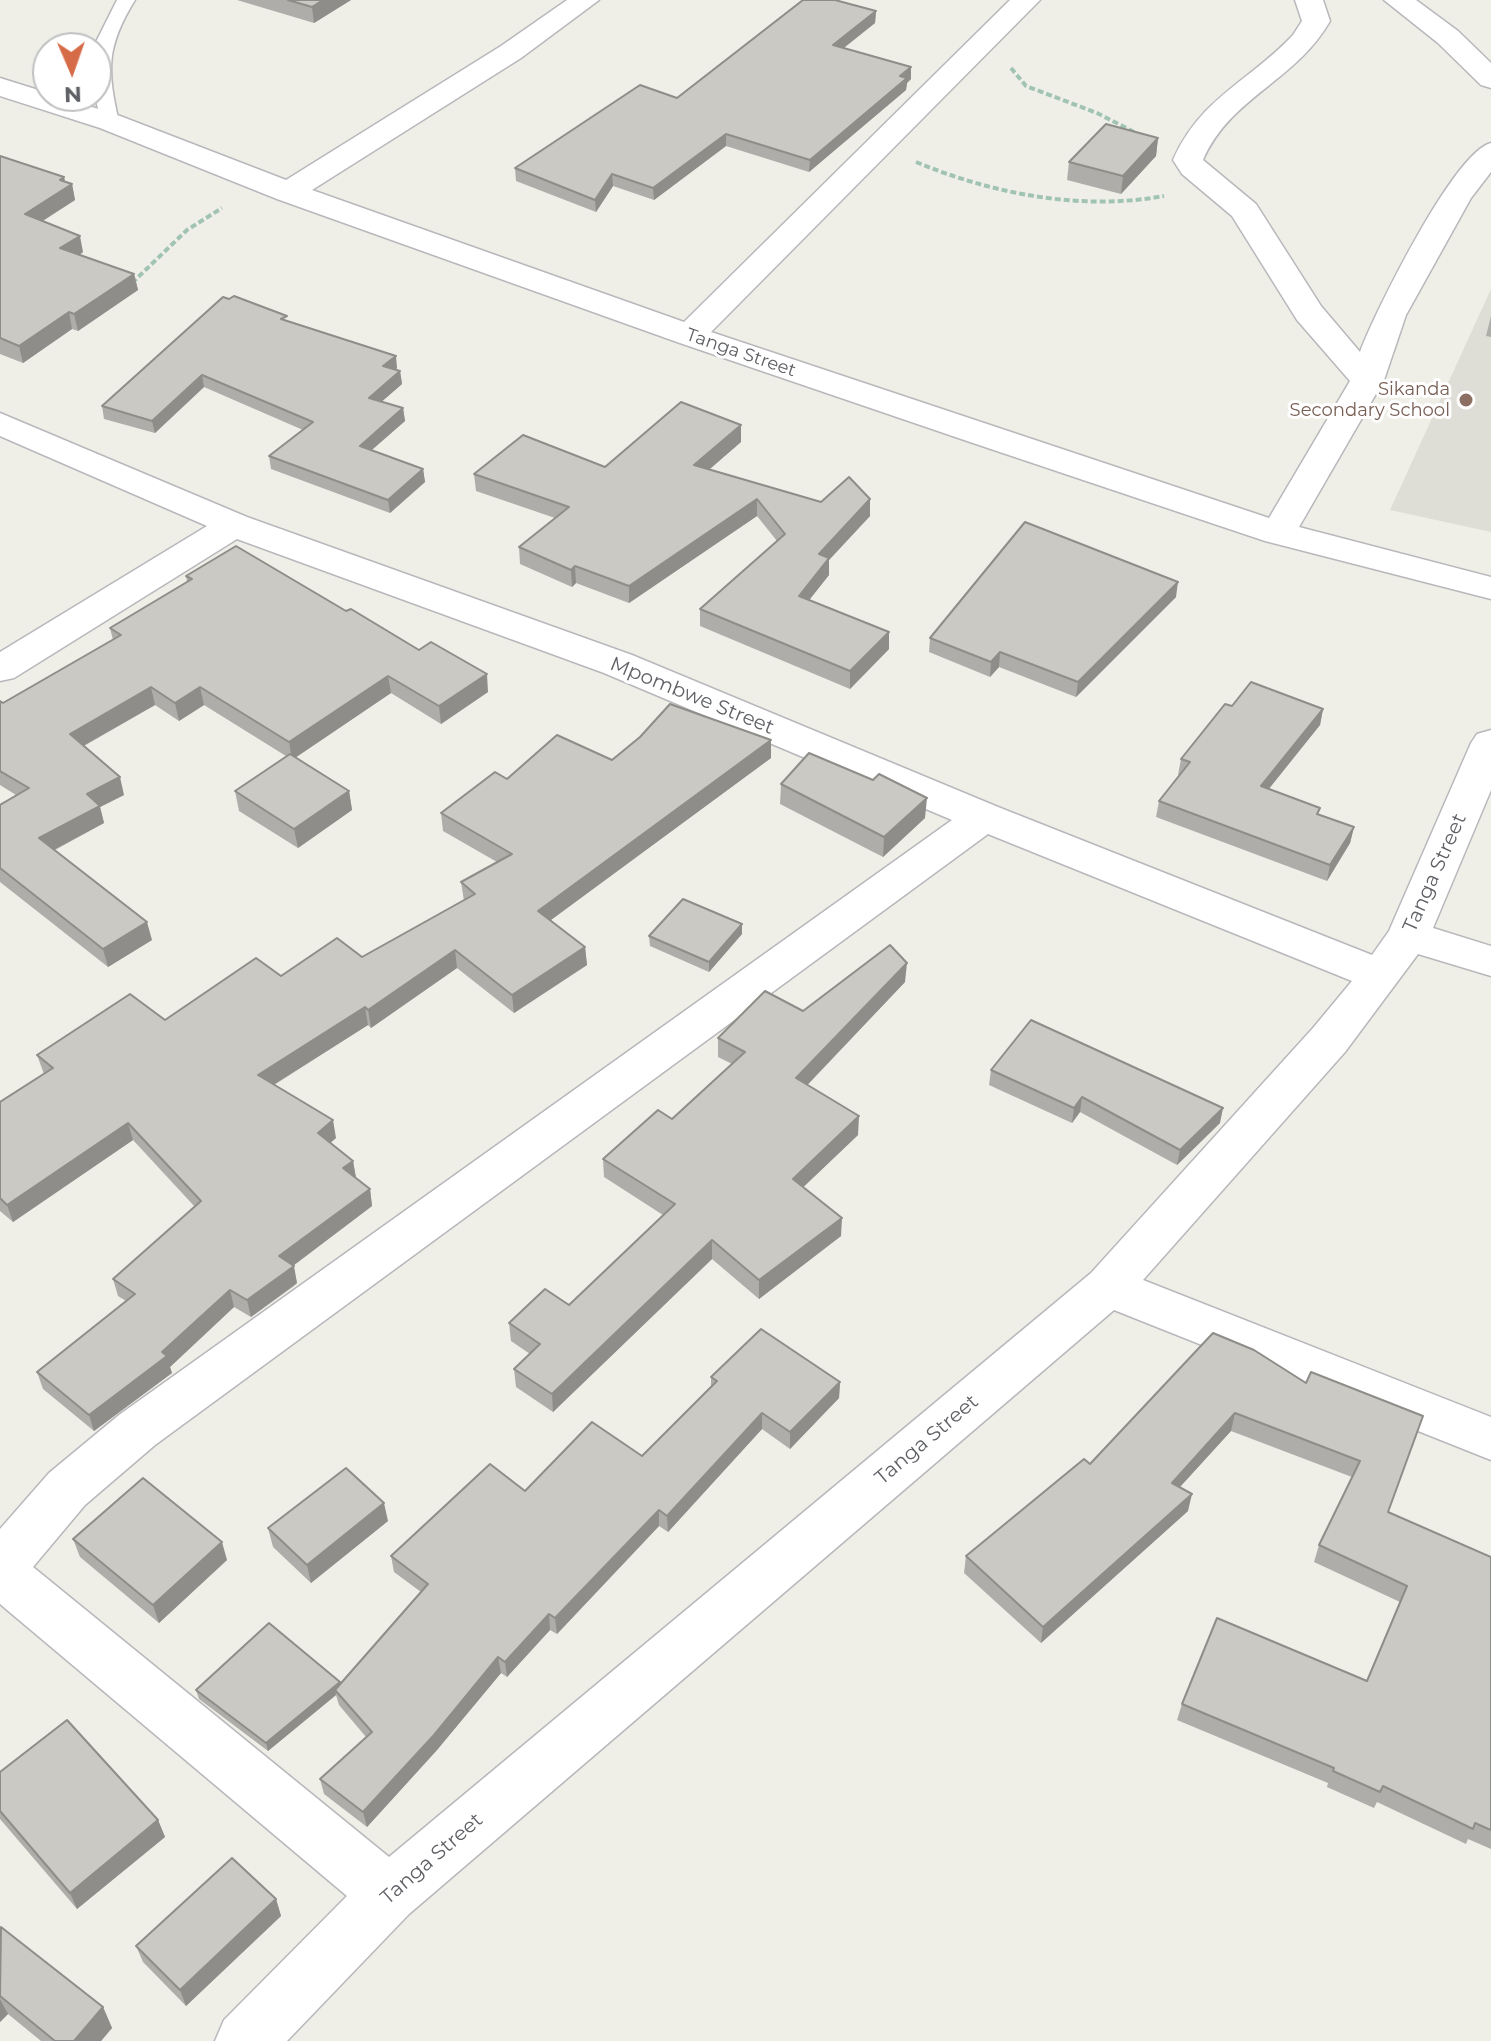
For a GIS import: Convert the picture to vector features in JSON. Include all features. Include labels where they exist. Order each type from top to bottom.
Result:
[{"type":"street","points":[[279,188],[511,52],[585,0]]},
{"type":"street","points":[[689,335],[1026,0]]},
{"type":"street","points":[[1309,0],[1316,21],[1312,31],[1295,51],[1220,111],[1190,163],[1245,211],[1309,313],[1367,380]]},
{"type":"street","points":[[1398,0],[1448,37],[1491,79]]},
{"type":"street","name":"Tanga Street","points":[[0,87],[110,122],[279,188],[689,335],[1278,533],[1491,588]]},
{"type":"street","points":[[1278,533],[1367,380],[1390,315],[1457,196],[1491,152]]},
{"type":"street","name":"Mpombwe Street","points":[[0,423],[234,525],[618,664],[984,817],[1395,955],[1491,961]]},
{"type":"street","points":[[0,669],[234,525]]},
{"type":"street","name":"Tanga Street","points":[[245,2041],[389,1894],[1108,1287],[1329,1040],[1395,955],[1491,743]]},
{"type":"street","points":[[389,1894],[0,1570],[67,1489],[137,1430],[984,817]]},
{"type":"street","points":[[1108,1287],[1491,1439]]},
{"type":"lane","points":[[110,122],[99,74],[99,52],[107,29],[126,0]]},
{"type":"path","points":[[880,144],[965,181],[1036,195],[1115,203],[1163,196],[1172,190],[1190,163],[1097,113],[1026,86],[1000,56],[980,44]]},
{"type":"path","points":[[130,285],[187,230],[214,212],[279,188]]},
{"type":"shaded area","name":"Sikanda Secondary School","points":[[1491,289],[1491,532],[1390,510]]},
{"type":"building","points":[[288,0],[323,0],[312,7]]},
{"type":"building","points":[[803,0],[835,0],[876,11],[833,45],[911,67],[900,76],[907,78],[810,160],[726,134],[653,188],[612,174],[595,200],[515,168],[640,85],[677,98]]},
{"type":"building","points":[[1106,124],[1158,138],[1123,176],[1069,162]]},
{"type":"building","points":[[0,156],[64,177],[60,180],[72,184],[25,214],[80,236],[60,248],[134,274],[19,346],[0,338]]},
{"type":"building","points":[[234,296],[287,316],[281,319],[396,356],[383,366],[400,371],[369,398],[403,408],[360,446],[423,469],[388,500],[269,456],[313,422],[202,375],[152,421],[102,406],[223,297],[229,299]]},
{"type":"building","points":[[681,402],[741,425],[694,465],[821,502],[849,477],[870,499],[819,554],[829,558],[799,596],[889,632],[850,671],[700,609],[785,534],[757,499],[629,586],[575,566],[571,570],[519,547],[569,507],[474,474],[523,435],[605,467]]},
{"type":"building","points":[[1025,522],[1178,582],[1078,682],[1000,652],[991,662],[930,638]]},
{"type":"building","points":[[236,546],[419,650],[431,642],[487,674],[439,706],[388,676],[289,742],[200,687],[175,703],[151,687],[70,734],[120,777],[87,794],[100,806],[39,838],[147,922],[103,949],[0,868],[0,805],[29,788],[0,771],[0,701],[3,703],[121,635],[110,628],[192,579],[186,576]]},
{"type":"building","points":[[1251,682],[1323,709],[1261,786],[1320,808],[1317,814],[1354,827],[1330,865],[1159,801],[1190,762],[1181,759],[1225,704],[1232,706]]},
{"type":"building","points":[[670,704],[771,740],[538,911],[585,947],[512,995],[455,950],[368,1010],[365,1007],[258,1075],[333,1120],[318,1133],[353,1161],[343,1168],[370,1189],[279,1256],[294,1266],[247,1300],[230,1290],[162,1352],[167,1356],[89,1415],[37,1372],[135,1294],[113,1279],[201,1201],[128,1123],[7,1205],[0,1198],[0,1102],[53,1068],[37,1055],[130,994],[165,1020],[256,958],[281,976],[337,938],[362,957],[475,894],[461,882],[512,854],[441,813],[495,772],[507,779],[557,735],[612,760],[640,737]]},
{"type":"building","points":[[809,753],[873,780],[879,774],[927,798],[884,837],[781,784]]},
{"type":"building","points":[[290,754],[349,791],[294,829],[235,791]]},
{"type":"building","points":[[683,899],[742,924],[709,962],[649,936]]},
{"type":"building","points":[[890,945],[907,963],[796,1078],[859,1116],[793,1179],[842,1218],[759,1280],[712,1240],[552,1394],[514,1369],[540,1344],[509,1323],[545,1289],[569,1305],[675,1204],[603,1159],[658,1110],[672,1119],[745,1052],[718,1038],[765,991],[803,1011]]},
{"type":"building","points":[[1031,1020],[1223,1108],[1180,1150],[1082,1097],[1074,1108],[991,1070]]},
{"type":"building","points":[[761,1329],[840,1382],[790,1432],[762,1413],[667,1516],[659,1510],[555,1618],[549,1614],[505,1662],[498,1657],[434,1735],[363,1812],[320,1779],[372,1732],[335,1690],[428,1584],[391,1556],[490,1464],[525,1491],[592,1422],[642,1456],[717,1381],[711,1377]]},
{"type":"building","points":[[1213,1333],[1254,1350],[1306,1383],[1311,1372],[1423,1416],[1388,1512],[1491,1557],[1491,1830],[1475,1823],[1473,1829],[1383,1786],[1380,1792],[1333,1771],[1334,1768],[1182,1704],[1217,1618],[1367,1681],[1407,1586],[1319,1545],[1360,1461],[1235,1413],[1172,1483],[1192,1494],[1043,1627],[966,1556],[1084,1459],[1090,1464]]},
{"type":"building","points":[[346,1468],[384,1503],[307,1565],[268,1528]]},
{"type":"building","points":[[143,1478],[222,1542],[153,1605],[73,1539]]},
{"type":"building","points":[[269,1623],[340,1682],[266,1743],[196,1690]]},
{"type":"building","points":[[67,1720],[158,1820],[70,1893],[0,1811],[0,1772]]},
{"type":"building","points":[[232,1858],[276,1899],[180,1990],[136,1946]]},
{"type":"building","points":[[1,1927],[103,2007],[74,2041],[55,2041],[0,1996]]},
{"type":"place","name":"Sikanda Secondary School","points":[[1466,400]]}]
